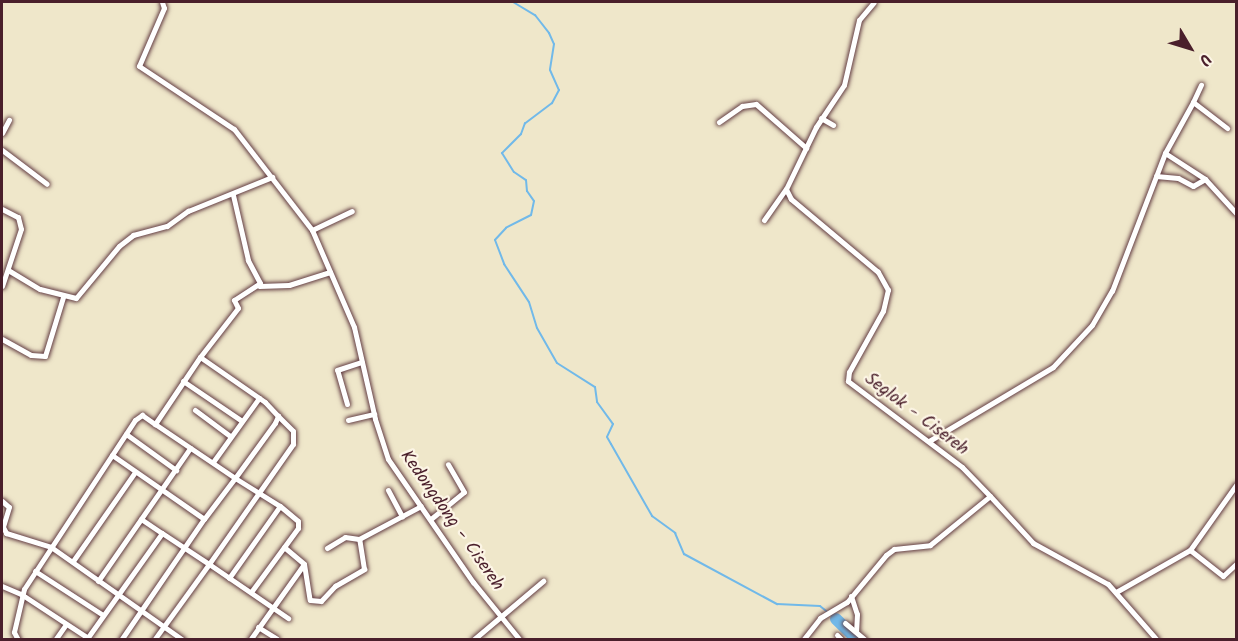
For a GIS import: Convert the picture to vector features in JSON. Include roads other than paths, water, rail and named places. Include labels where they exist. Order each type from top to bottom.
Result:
[{"type":"street","points":[[764,220],[786,189],[821,118],[844,85],[859,20],[874,2]]},
{"type":"street","name":"Kedongdong - Cisereh","points":[[165,3],[139,66],[216,114],[248,144],[312,230],[354,327],[374,414],[388,459],[502,619],[520,639]]},
{"type":"street","points":[[929,441],[1053,367],[1078,342],[1112,291],[1165,153],[1201,85]]},
{"type":"street","points":[[1193,102],[1227,128]]},
{"type":"street","points":[[719,122],[742,106],[756,104],[806,148]]},
{"type":"street","points":[[821,118],[833,125]]},
{"type":"street","points":[[2,133],[9,120]]},
{"type":"street","points":[[2,150],[47,184]]},
{"type":"street","points":[[1165,153],[1205,179],[1236,213]]},
{"type":"street","points":[[1156,176],[1178,178],[1193,186],[1205,179]]},
{"type":"street","points":[[8,270],[40,289],[63,297],[76,298],[119,246],[133,236],[167,226],[188,211],[233,195],[272,177]]},
{"type":"street","name":"Seglok - Cisereh","points":[[786,189],[791,199],[885,279],[887,300],[849,372],[848,381],[929,441],[990,495],[1033,543],[1096,576],[1116,592],[1157,639]]},
{"type":"street","points":[[233,195],[248,260],[259,286]]},
{"type":"street","points":[[2,209],[20,221],[2,286]]},
{"type":"street","points":[[312,230],[352,211]]},
{"type":"street","points":[[155,424],[183,381],[237,308],[234,300],[259,286],[289,285],[330,272]]},
{"type":"street","points":[[2,339],[31,354],[45,356],[63,297]]},
{"type":"street","points":[[154,639],[295,440],[293,431],[259,398],[200,357]]},
{"type":"street","points":[[347,404],[337,370],[362,362]]},
{"type":"street","points":[[183,381],[242,421]]},
{"type":"street","points":[[213,462],[259,398]]},
{"type":"street","points":[[195,410],[230,436]]},
{"type":"street","points":[[348,420],[374,414]]},
{"type":"street","points":[[18,639],[14,632],[21,594],[140,416],[280,506],[298,521],[298,528],[251,592]]},
{"type":"street","points":[[121,639],[278,416]]},
{"type":"street","points":[[126,434],[176,470]]},
{"type":"street","points":[[98,581],[190,448]]},
{"type":"street","points":[[112,455],[204,519]]},
{"type":"street","points":[[432,518],[464,492],[448,464]]},
{"type":"street","points":[[74,561],[135,472]]},
{"type":"street","points":[[1116,592],[1190,550],[1236,485]]},
{"type":"street","points":[[388,490],[402,516]]},
{"type":"street","points":[[803,639],[820,618],[851,596],[886,555],[894,549],[930,545],[990,495]]},
{"type":"street","points":[[2,501],[9,507],[3,527],[6,533],[51,547],[183,639]]},
{"type":"street","points":[[229,578],[280,506]]},
{"type":"street","points":[[327,548],[345,537],[359,539],[421,506]]},
{"type":"street","points":[[141,519],[288,618]]},
{"type":"street","points":[[2,586],[21,594],[87,639],[162,533]]},
{"type":"street","points":[[284,547],[304,564],[310,600],[321,601],[335,586],[364,569],[359,539]]},
{"type":"street","points":[[1190,550],[1223,576],[1236,564]]},
{"type":"street","points":[[250,639],[304,564]]},
{"type":"street","points":[[35,571],[103,615]]},
{"type":"street","points":[[473,639],[502,619],[543,581]]},
{"type":"street","points":[[851,596],[857,614],[856,631]]},
{"type":"street","points":[[846,623],[865,639]]},
{"type":"street","points":[[55,639],[66,624]]},
{"type":"street","points":[[258,627],[277,639]]},
{"type":"street","points":[[837,634],[842,639]]},
{"type":"waterway","points":[[513,2],[535,15],[549,33],[554,44],[550,70],[559,90],[552,103],[525,123],[521,134],[502,153],[514,172],[526,180],[527,191],[534,201],[531,215],[506,228],[495,240],[504,264],[529,302],[537,328],[557,363],[595,387],[597,402],[613,424],[607,437],[652,516],[675,533],[684,554],[777,604],[820,606],[836,619]]},
{"type":"waterway","points":[[836,619],[858,640]]}]
